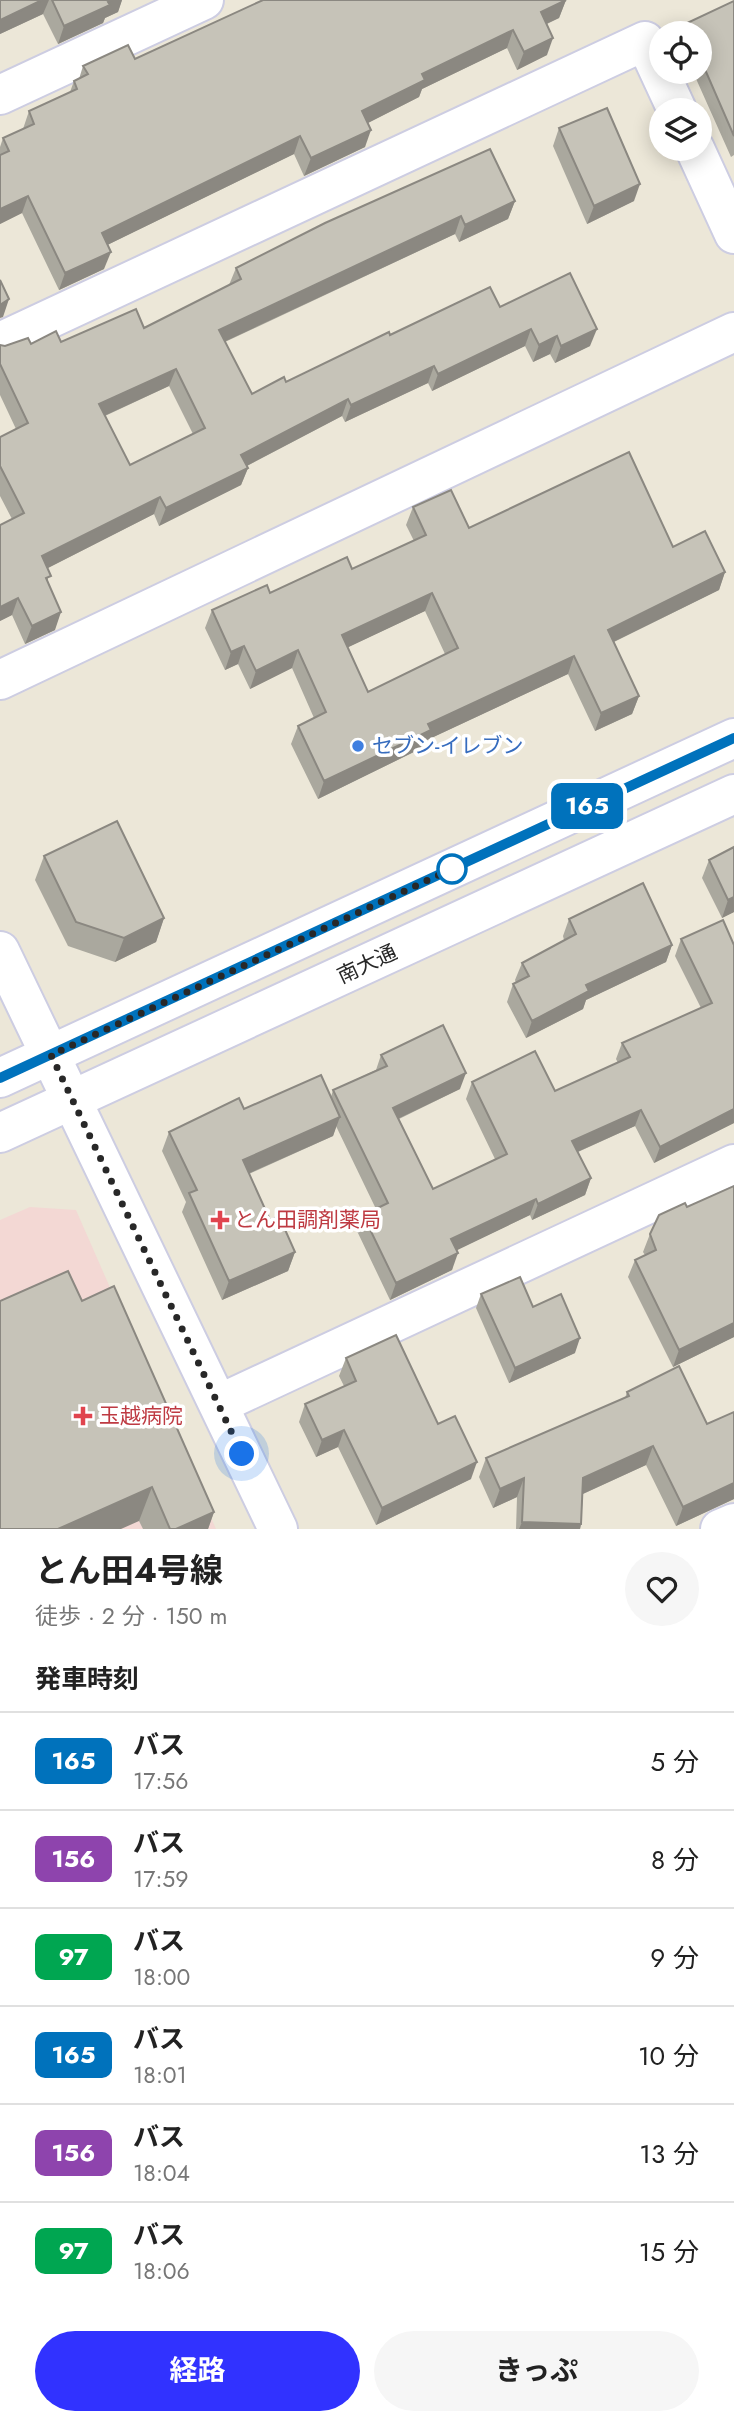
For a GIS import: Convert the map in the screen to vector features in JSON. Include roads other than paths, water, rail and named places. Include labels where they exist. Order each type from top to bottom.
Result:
[{"type":"street","points":[[0,95],[204,0]]},
{"type":"street","points":[[0,342],[645,41],[671,98]]},
{"type":"street","points":[[701,161],[734,234]]},
{"type":"street","points":[[0,681],[734,332]]},
{"type":"street","points":[[0,1078],[734,738]]},
{"type":"street","name":"南大通","points":[[0,1133],[734,794]]},
{"type":"street","points":[[0,951],[278,1529]]},
{"type":"street","points":[[219,1404],[734,1164]]},
{"type":"street","points":[[720,1529],[734,1523]]},
{"type":"place","name":"セブン-イレブン","points":[[358,746]]},
{"type":"place","name":"とん田調剤薬局","points":[[220,1220]]},
{"type":"place","name":"玉越病院","points":[[83,1416]]}]
